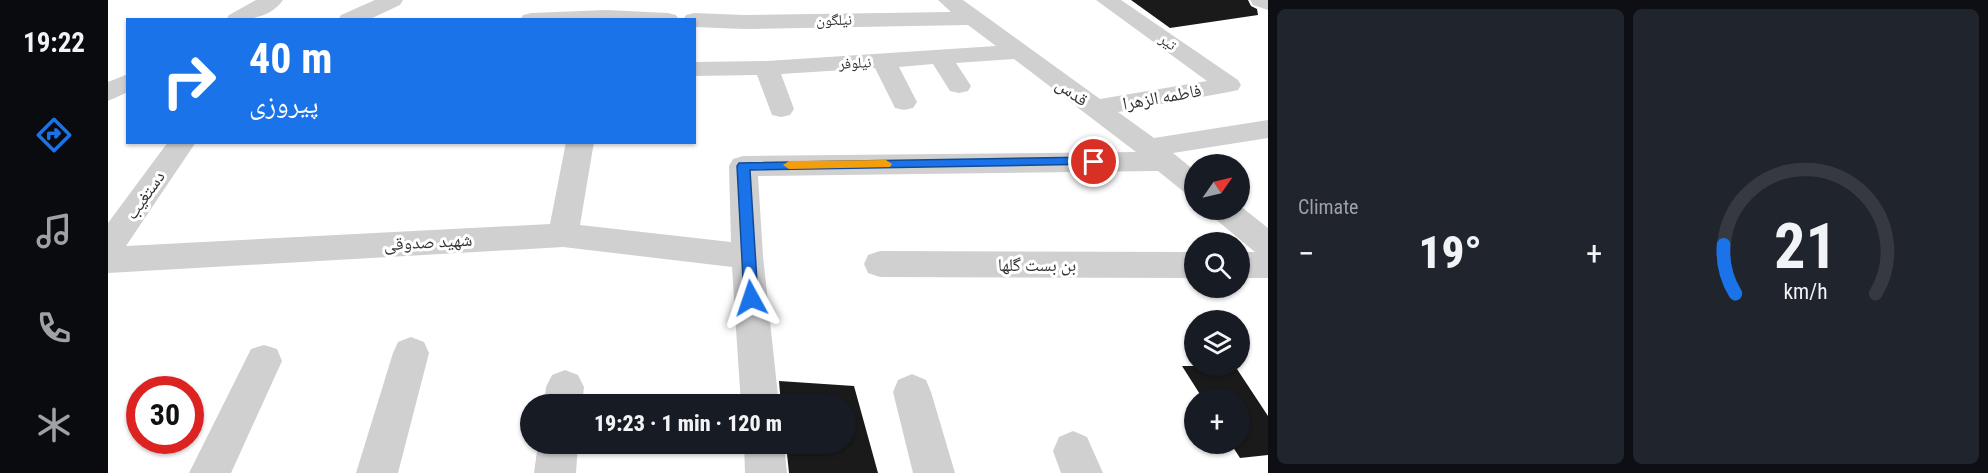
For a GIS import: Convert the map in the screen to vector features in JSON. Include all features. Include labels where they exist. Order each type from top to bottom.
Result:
[{"type":"street","points":[[240,18],[272,0]]},
{"type":"street","points":[[353,18],[392,0]]},
{"type":"street","name":"قدس","points":[[949,0],[1184,177]]},
{"type":"street","name":"تیر","points":[[1107,0],[1229,85]]},
{"type":"street","points":[[1261,0],[1268,4]]},
{"type":"street","name":"نیلگون","points":[[696,20],[744,22],[973,18]]},
{"type":"street","name":"نیلوفر","points":[[696,69],[767,68],[1016,52]]},
{"type":"street","points":[[940,57],[959,86]]},
{"type":"street","points":[[884,61],[904,102]]},
{"type":"street","points":[[767,68],[781,109]]},
{"type":"street","points":[[108,93],[126,82]]},
{"type":"street","name":"فاطمه الزهرا","points":[[1095,108],[1229,85]]},
{"type":"street","points":[[759,394],[747,256],[743,166],[1156,154],[1268,129]]},
{"type":"street","name":"دستغیب","points":[[108,248],[182,144]]},
{"type":"street","points":[[563,235],[580,144]]},
{"type":"street","points":[[1236,220],[1267,247],[1250,258]]},
{"type":"street","name":"شهید صدوقی","points":[[108,260],[563,235],[747,256]]},
{"type":"street","name":"بن بست گلها","points":[[880,264],[1184,265]]},
{"type":"street","points":[[377,473],[411,353]]},
{"type":"street","points":[[210,473],[264,361]]},
{"type":"street","points":[[912,392],[934,473]]},
{"type":"street","points":[[555,473],[557,454]]},
{"type":"street","points":[[765,454],[766,473]]},
{"type":"building","points":[[1131,0],[1248,0],[1251,6],[1257,9],[1258,15],[1170,28]]},
{"type":"building","points":[[1188,376],[1242,376],[1250,388],[1196,388]]},
{"type":"building","points":[[779,381],[854,386],[878,473],[789,473],[787,454],[856,454],[856,394],[780,394]]},
{"type":"building","points":[[1250,389],[1268,416],[1268,455],[1240,458],[1237,454],[1250,454]]},
{"type":"slow traffic","points":[[789,165],[886,164]]},
{"type":"route","points":[[751,298],[743,166],[1094,162]]}]
